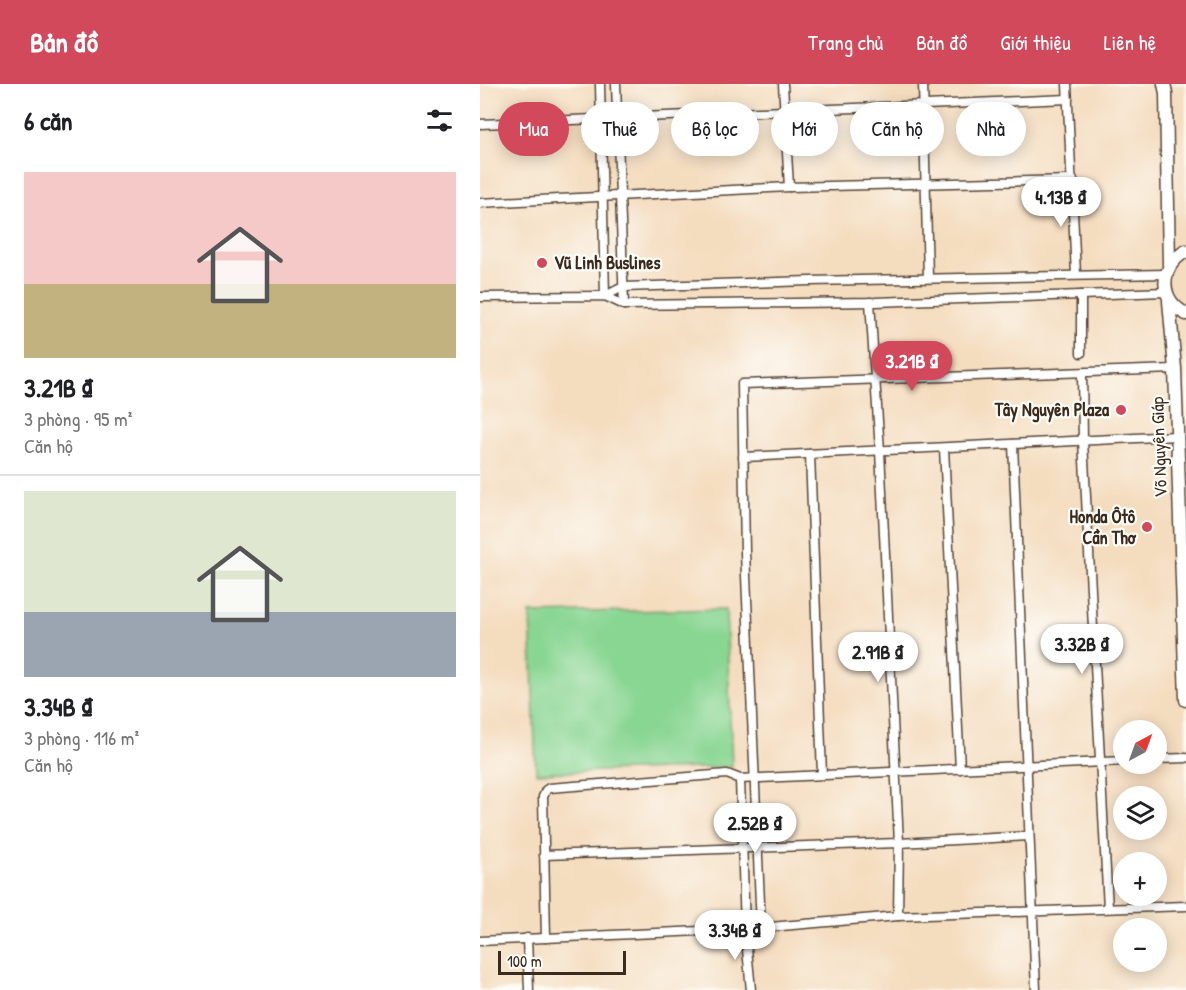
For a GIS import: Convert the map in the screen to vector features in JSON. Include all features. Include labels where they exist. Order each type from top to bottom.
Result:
[{"type":"highway","points":[[1164,84],[1166,93],[1168,270]]},
{"type":"highway","points":[[1168,270],[1177,256],[1186,251]]},
{"type":"highway","name":"Võ Nguyên Giáp","points":[[1168,270],[1168,296],[1175,369],[1186,700]]},
{"type":"highway","points":[[1168,296],[1178,310],[1186,314]]},
{"type":"street","points":[[600,84],[601,102]]},
{"type":"street","points":[[616,84],[617,102]]},
{"type":"street","points":[[783,84],[784,102]]},
{"type":"street","points":[[923,84],[924,102]]},
{"type":"street","points":[[1067,84],[1076,275]]},
{"type":"street","points":[[944,105],[1068,99]]},
{"type":"street","points":[[659,116],[771,112]]},
{"type":"street","points":[[480,124],[581,119]]},
{"type":"street","points":[[603,156],[605,296]]},
{"type":"street","points":[[618,156],[624,305]]},
{"type":"street","points":[[787,156],[789,187]]},
{"type":"street","points":[[925,156],[928,278]]},
{"type":"street","points":[[480,203],[789,187],[1073,180]]},
{"type":"street","points":[[605,296],[623,287],[1076,275],[1168,270]]},
{"type":"street","points":[[480,297],[605,296],[624,305],[870,302],[1081,295],[1168,296]]},
{"type":"street","points":[[1081,295],[1081,352]]},
{"type":"street","points":[[870,302],[880,451],[899,843],[898,916]]},
{"type":"street","points":[[761,927],[745,552],[742,384],[1175,369]]},
{"type":"street","points":[[1082,373],[1083,441],[1108,908]]},
{"type":"street","points":[[743,457],[1177,436]]},
{"type":"street","points":[[1013,444],[1036,990]]},
{"type":"street","points":[[944,448],[960,769]]},
{"type":"street","points":[[810,454],[822,775]]},
{"type":"street","points":[[1167,759],[1186,758]]},
{"type":"street","points":[[546,938],[543,797],[549,788],[728,774],[740,779],[755,779],[1113,761]]},
{"type":"street","points":[[740,779],[745,929],[751,990]]},
{"type":"street","points":[[544,855],[899,843],[1029,836]]},
{"type":"street","points":[[480,941],[745,929],[898,916],[1186,906]]},
{"type":"street","points":[[527,938],[529,990]]},
{"type":"green space","points":[[726,609],[732,767],[536,773],[530,613]]},
{"type":"place","name":"Vũ Linh Buslines","points":[[542,263]]},
{"type":"place","name":"Tây Nguyên Plaza","points":[[1121,410]]},
{"type":"place","name":"Honda Ôtô Cần Thơ","points":[[1147,527]]}]
